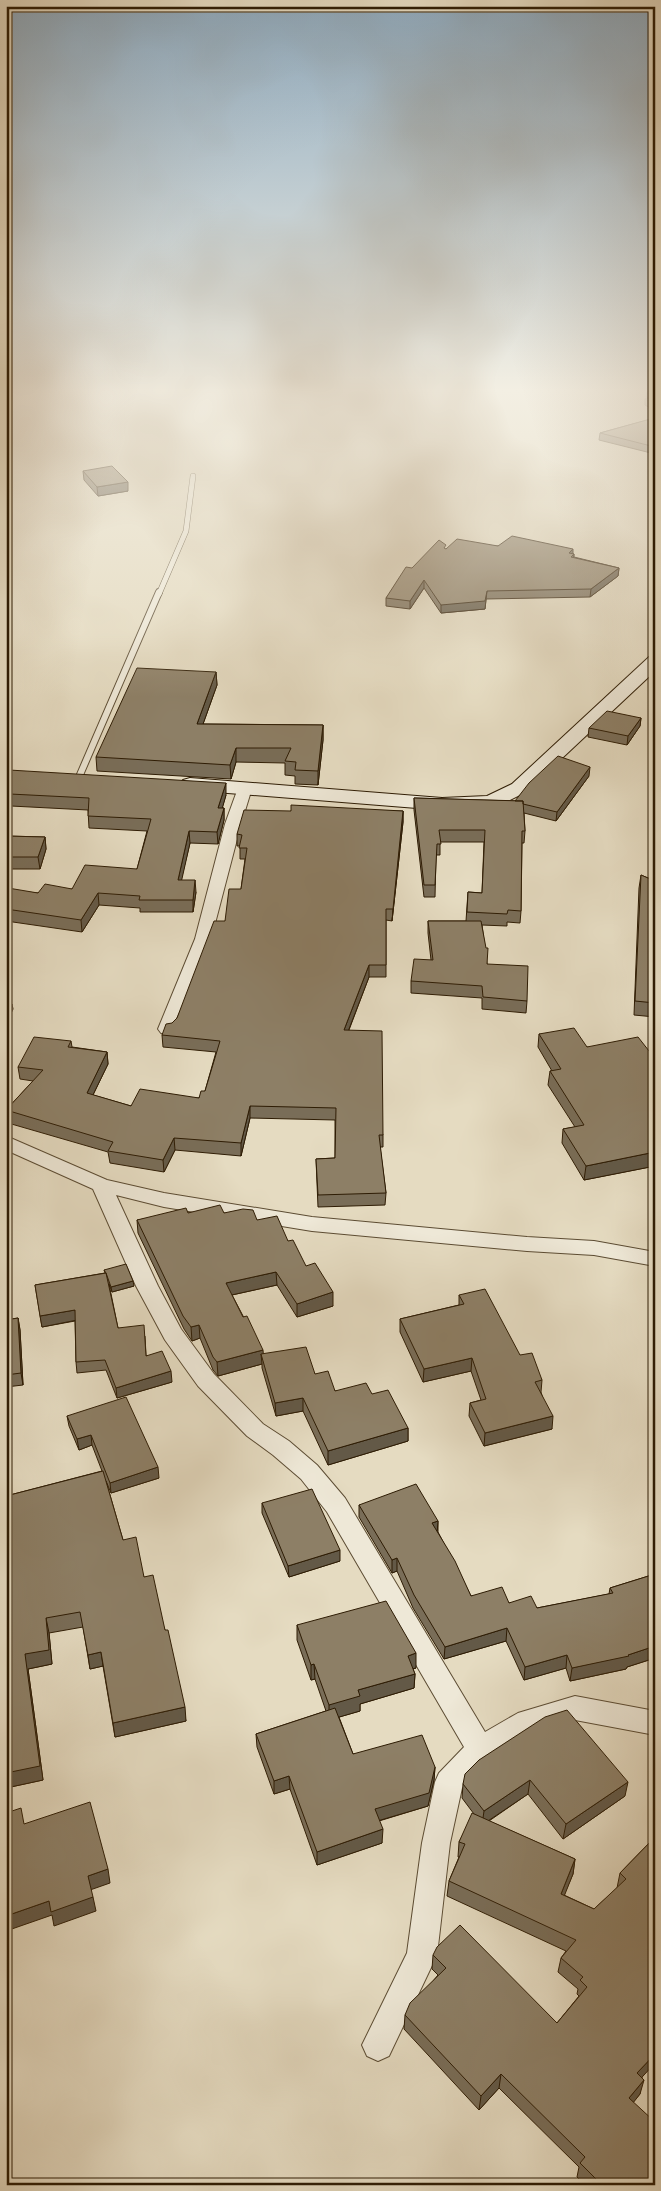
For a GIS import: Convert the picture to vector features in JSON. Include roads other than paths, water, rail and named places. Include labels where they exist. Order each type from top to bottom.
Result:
[{"type":"main road","points":[[167,783],[442,804],[491,802],[519,788],[655,661]]},
{"type":"street","points":[[167,1029],[203,939],[233,824],[245,788]]},
{"type":"street","points":[[6,1142],[101,1185],[164,1200],[312,1224],[594,1248],[655,1259]]},
{"type":"street","points":[[101,1185],[147,1286],[173,1334],[206,1380],[255,1430],[281,1448],[309,1472],[336,1505],[480,1748]]},
{"type":"street","points":[[378,2044],[422,1956],[436,1843],[449,1782],[480,1748],[528,1722],[575,1708],[655,1723]]},
{"type":"lane","points":[[80,777],[186,531],[190,492]]}]
